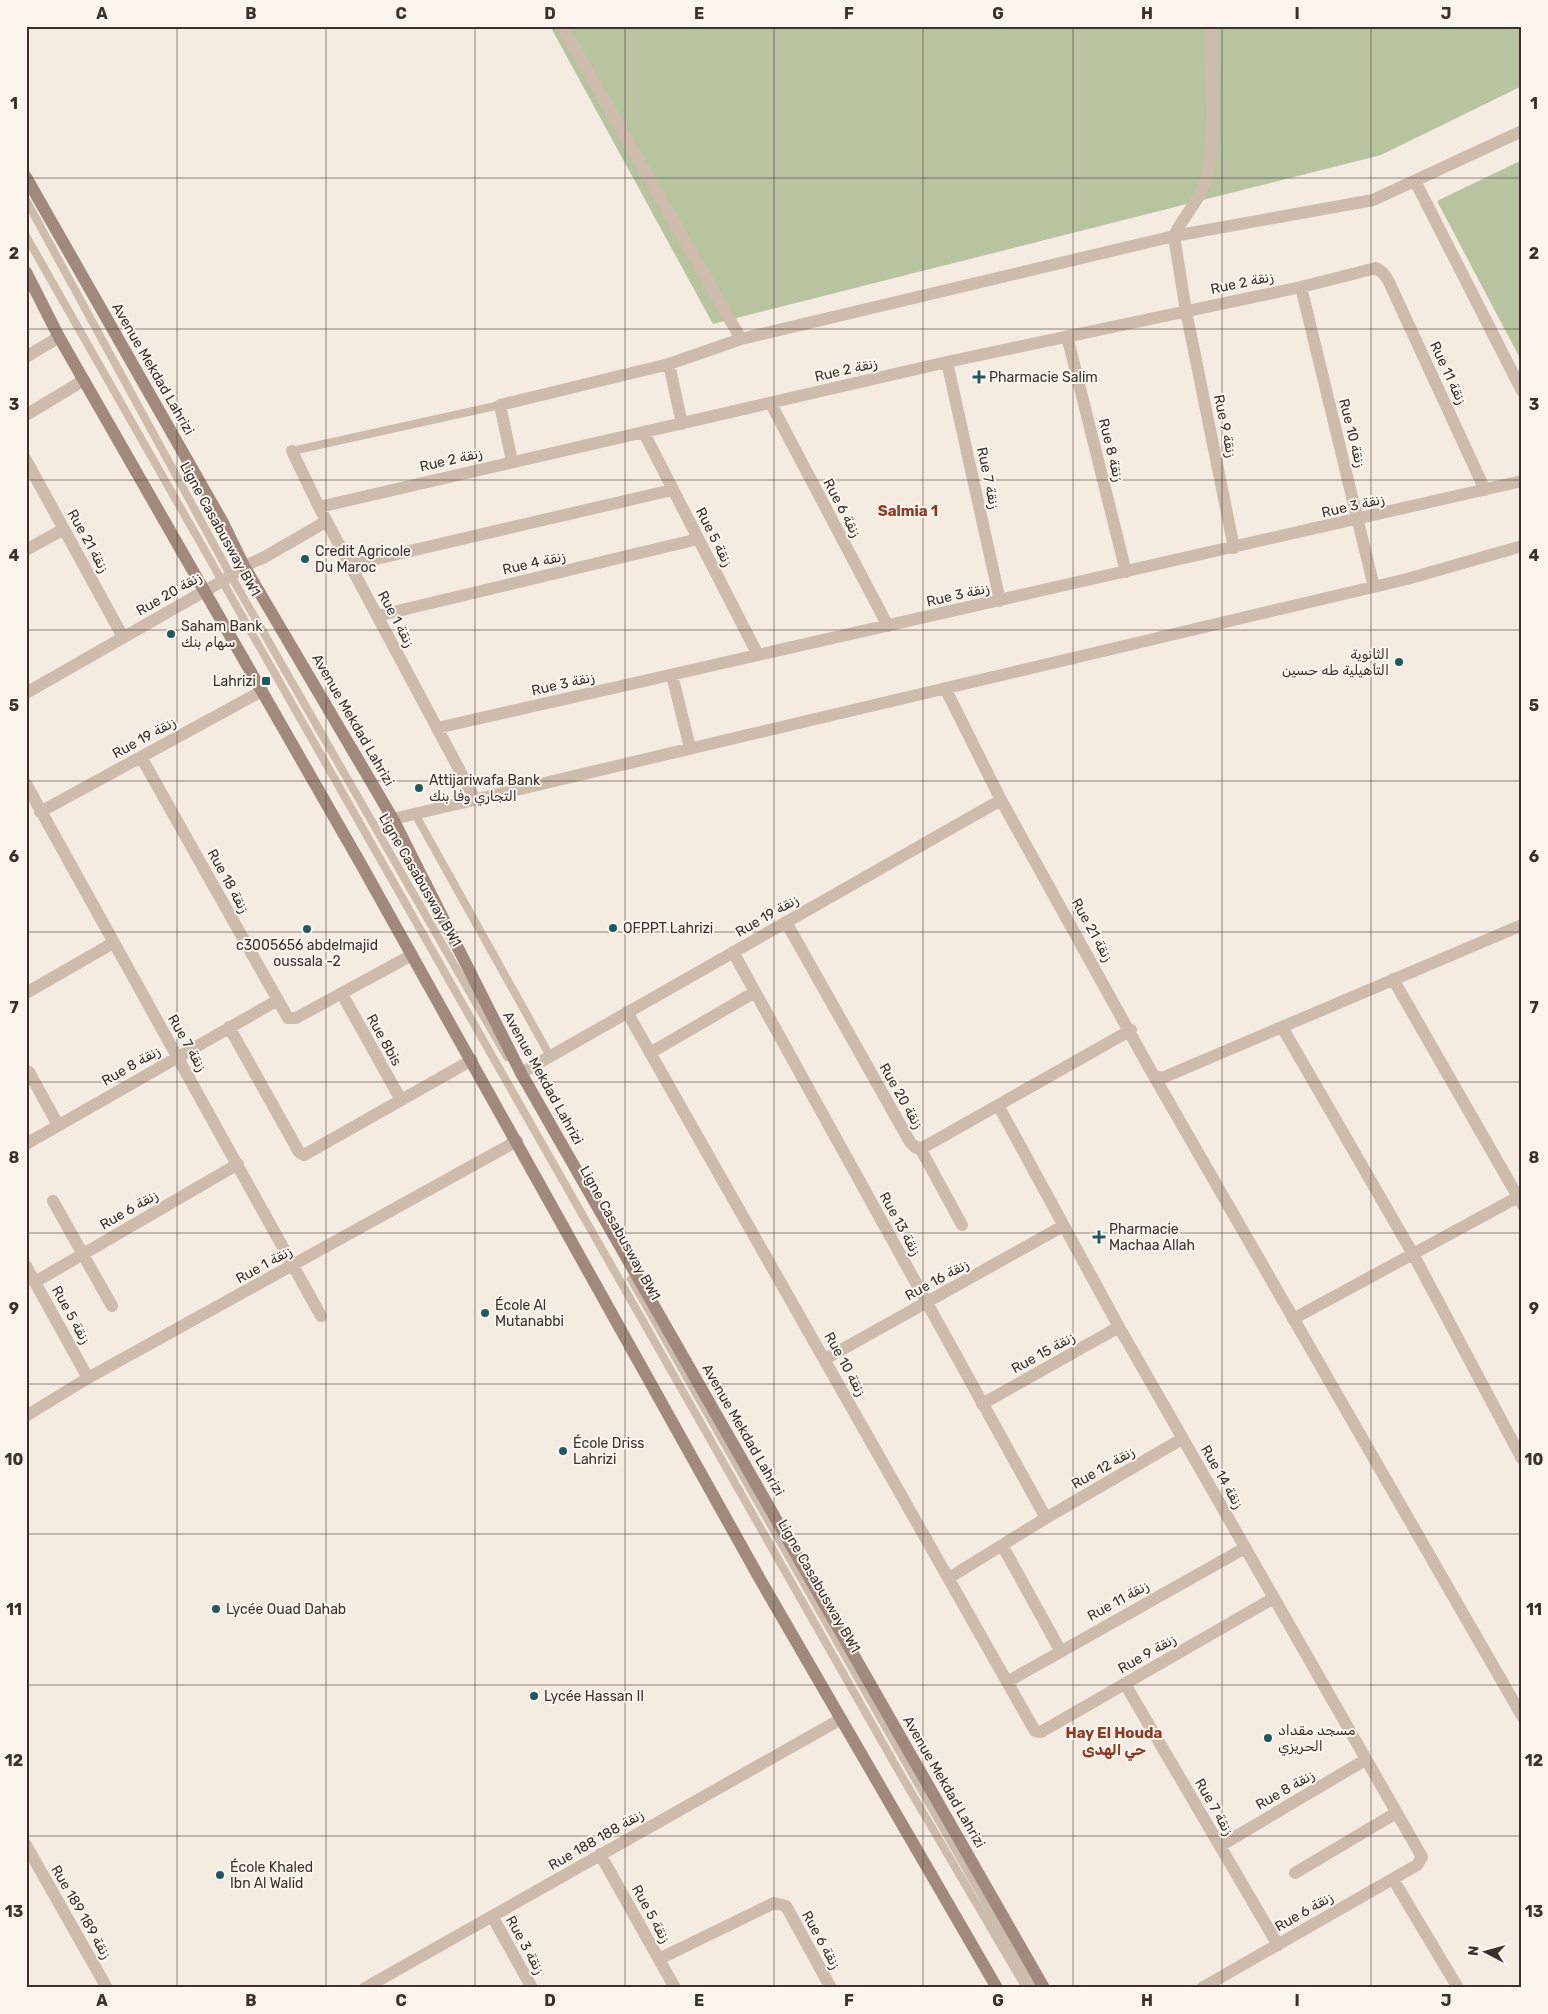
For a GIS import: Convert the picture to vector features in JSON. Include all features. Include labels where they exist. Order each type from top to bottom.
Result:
[{"type":"main road","name":"Avenue Mekdad Lahrizi","points":[[26,177],[222,521],[244,566],[393,819],[521,1073],[1044,1988]]},
{"type":"main road","points":[[26,272],[84,380],[206,590],[472,1060],[756,1572],[997,1988]]},
{"type":"street","points":[[562,26],[741,339]]},
{"type":"street","points":[[1174,236],[1201,191],[1207,172],[1212,116],[1211,26]]},
{"type":"street","points":[[512,461],[500,404],[669,364],[741,339],[1174,236],[1372,200],[1522,132]]},
{"type":"street","points":[[1415,181],[1522,391]]},
{"type":"street","name":"Rue 9 زنقة","points":[[1174,236],[1186,311],[1234,548]]},
{"type":"street","name":"Rue 2 زنقة","points":[[319,506],[771,404],[947,362],[1301,287],[1372,268],[1380,270]]},
{"type":"street","name":"Rue 11 زنقة","points":[[1380,270],[1388,280],[1485,490]]},
{"type":"street","name":"Rue 10 زنقة","points":[[1301,287],[1374,587]]},
{"type":"street","name":"Rue 8 زنقة","points":[[1067,336],[1126,572]]},
{"type":"street","points":[[26,357],[60,337]]},
{"type":"street","name":"Rue 7 زنقة","points":[[947,362],[1000,601]]},
{"type":"street","points":[[669,364],[682,424]]},
{"type":"street","points":[[26,415],[84,380]]},
{"type":"street","name":"Rue 6 زنقة","points":[[771,404],[888,626]]},
{"type":"street","name":"Rue 5 زنقة","points":[[644,433],[758,655]]},
{"type":"street","name":"Rue 1 زنقة","points":[[292,451],[319,506],[475,799]]},
{"type":"street","name":"Rue 21 زنقة","points":[[26,460],[123,637]]},
{"type":"street","name":"Rue 3 زنقة","points":[[437,728],[1358,520],[1522,481]]},
{"type":"street","points":[[350,564],[672,490]]},
{"type":"street","name":"Rue 20 زنقة","points":[[26,692],[226,579],[244,566],[327,521]]},
{"type":"street","points":[[26,550],[64,529]]},
{"type":"street","name":"Rue 4 زنقة","points":[[378,616],[698,539]]},
{"type":"street","points":[[393,819],[1374,587],[1522,546]]},
{"type":"street","points":[[672,675],[690,748]]},
{"type":"street","name":"Rue 21 زنقة","points":[[945,688],[1001,800],[1155,1076],[1521,1713]]},
{"type":"street","name":"Rue 19 زنقة","points":[[40,812],[262,691]]},
{"type":"street","name":"Rue 18 زنقة","points":[[141,757],[286,1016],[290,1019],[342,994]]},
{"type":"street","name":"Rue 7 زنقة","points":[[26,784],[321,1316]]},
{"type":"street","name":"Rue 19 زنقة","points":[[521,1073],[1001,800]]},
{"type":"street","name":"Rue 20 زنقة","points":[[786,922],[910,1142],[920,1148],[1131,1030]]},
{"type":"street","points":[[1155,1076],[1162,1078],[1522,925]]},
{"type":"street","points":[[26,993],[113,943]]},
{"type":"street","name":"Rue 13 زنقة","points":[[733,952],[1044,1514]]},
{"type":"street","points":[[342,994],[412,956]]},
{"type":"street","points":[[1293,1319],[1412,1254],[1520,1201],[1393,979]]},
{"type":"street","points":[[650,1052],[755,992]]},
{"type":"street","name":"Rue 8bis","points":[[342,994],[401,1100]]},
{"type":"street","name":"Rue 8 زنقة","points":[[26,1144],[278,1000]]},
{"type":"street","name":"Rue 10 زنقة","points":[[627,1012],[1035,1731]]},
{"type":"street","points":[[229,1027],[302,1154],[307,1154],[472,1060]]},
{"type":"street","points":[[1282,1027],[1412,1254],[1522,1459]]},
{"type":"street","points":[[28,1072],[58,1125]]},
{"type":"street","name":"Rue 14 زنقة","points":[[998,1105],[1119,1327],[1365,1760],[1422,1855],[1421,1862]]},
{"type":"street","name":"Rue 1 زنقة","points":[[26,1416],[88,1378],[517,1142]]},
{"type":"street","points":[[920,1148],[962,1225]]},
{"type":"street","name":"Rue 6 زنقة","points":[[35,1282],[238,1164]]},
{"type":"street","points":[[53,1201],[112,1306]]},
{"type":"street","name":"Rue 16 زنقة","points":[[825,1359],[1063,1226]]},
{"type":"street","name":"Rue 5 زنقة","points":[[26,1266],[88,1378]]},
{"type":"street","name":"Rue 15 زنقة","points":[[982,1404],[1119,1327]]},
{"type":"street","name":"Rue 12 زنقة","points":[[949,1578],[1002,1545],[1044,1514],[1182,1438]]},
{"type":"street","points":[[1002,1545],[1060,1650]]},
{"type":"street","name":"Rue 11 زنقة","points":[[1007,1682],[1060,1650],[1245,1548]]},
{"type":"street","name":"Rue 9 زنقة","points":[[1035,1731],[1041,1732],[1274,1598]]},
{"type":"street","name":"Rue 7 زنقة","points":[[1125,1684],[1278,1944]]},
{"type":"street","name":"Rue 188 زنقة 188","points":[[365,1988],[841,1719]]},
{"type":"street","name":"Rue 8 زنقة","points":[[1220,1846],[1365,1760]]},
{"type":"street","points":[[1295,1874],[1396,1813]]},
{"type":"street","name":"Rue 189 زنقة 189","points":[[27,1849],[107,1988]]},
{"type":"street","name":"Rue 5 زنقة","points":[[600,1854],[675,1988]]},
{"type":"street","name":"Rue 6 زنقة","points":[[1202,1988],[1218,1984],[1278,1944],[1421,1862]]},
{"type":"street","points":[[1393,1879],[1458,1988]]},
{"type":"street","name":"Rue 6 زنقة","points":[[659,1959],[774,1903],[786,1906],[830,1988]]},
{"type":"street","name":"Rue 3 زنقة","points":[[492,1916],[532,1988]]},
{"type":"lane","name":"Ligne Casabusway BW1","points":[[26,200],[226,579],[892,1760],[1026,1988]]},
{"type":"lane","name":"Ligne Casabusway BW1","points":[[26,236],[226,579],[1034,1988]]},
{"type":"lane","points":[[292,451],[500,404]]},
{"type":"lane","points":[[414,814],[550,1056]]},
{"type":"green space","points":[[550,26],[1522,26],[1522,86],[1381,155],[713,324]]},
{"type":"green space","points":[[1522,160],[1522,362],[1437,201]]},
{"type":"place","name":"Pharmacie Salim","points":[[979,377]]},
{"type":"place","name":"Credit Agricole Du Maroc","points":[[305,559]]},
{"type":"place","name":"Saham Bank سهام بنك","points":[[171,634]]},
{"type":"place","name":"الثانوية التأهيلية طه حسين","points":[[1399,662]]},
{"type":"place","name":"Lahrizi","points":[[266,681]]},
{"type":"place","name":"Attijariwafa Bank التجاري وفا بنك","points":[[419,788]]},
{"type":"place","name":"OFPPT Lahrizi","points":[[613,928]]},
{"type":"place","name":"c3005656 abdelmajid oussala -2","points":[[307,929]]},
{"type":"place","name":"Pharmacie Machaa Allah","points":[[1099,1237]]},
{"type":"place","name":"École Al Mutanabbi","points":[[485,1313]]},
{"type":"place","name":"École Driss Lahrizi","points":[[563,1451]]},
{"type":"place","name":"Lycée Ouad Dahab","points":[[216,1609]]},
{"type":"place","name":"Lycée Hassan II","points":[[534,1696]]},
{"type":"place","name":"مسجد مقداد الحريزي","points":[[1268,1738]]},
{"type":"place","name":"École Khaled Ibn Al Walid","points":[[220,1875]]},
{"type":"district","name":"Salmia 1","points":[[908,511]]},
{"type":"district","name":"Hay El Houda حي الهدى","points":[[1114,1742]]}]
